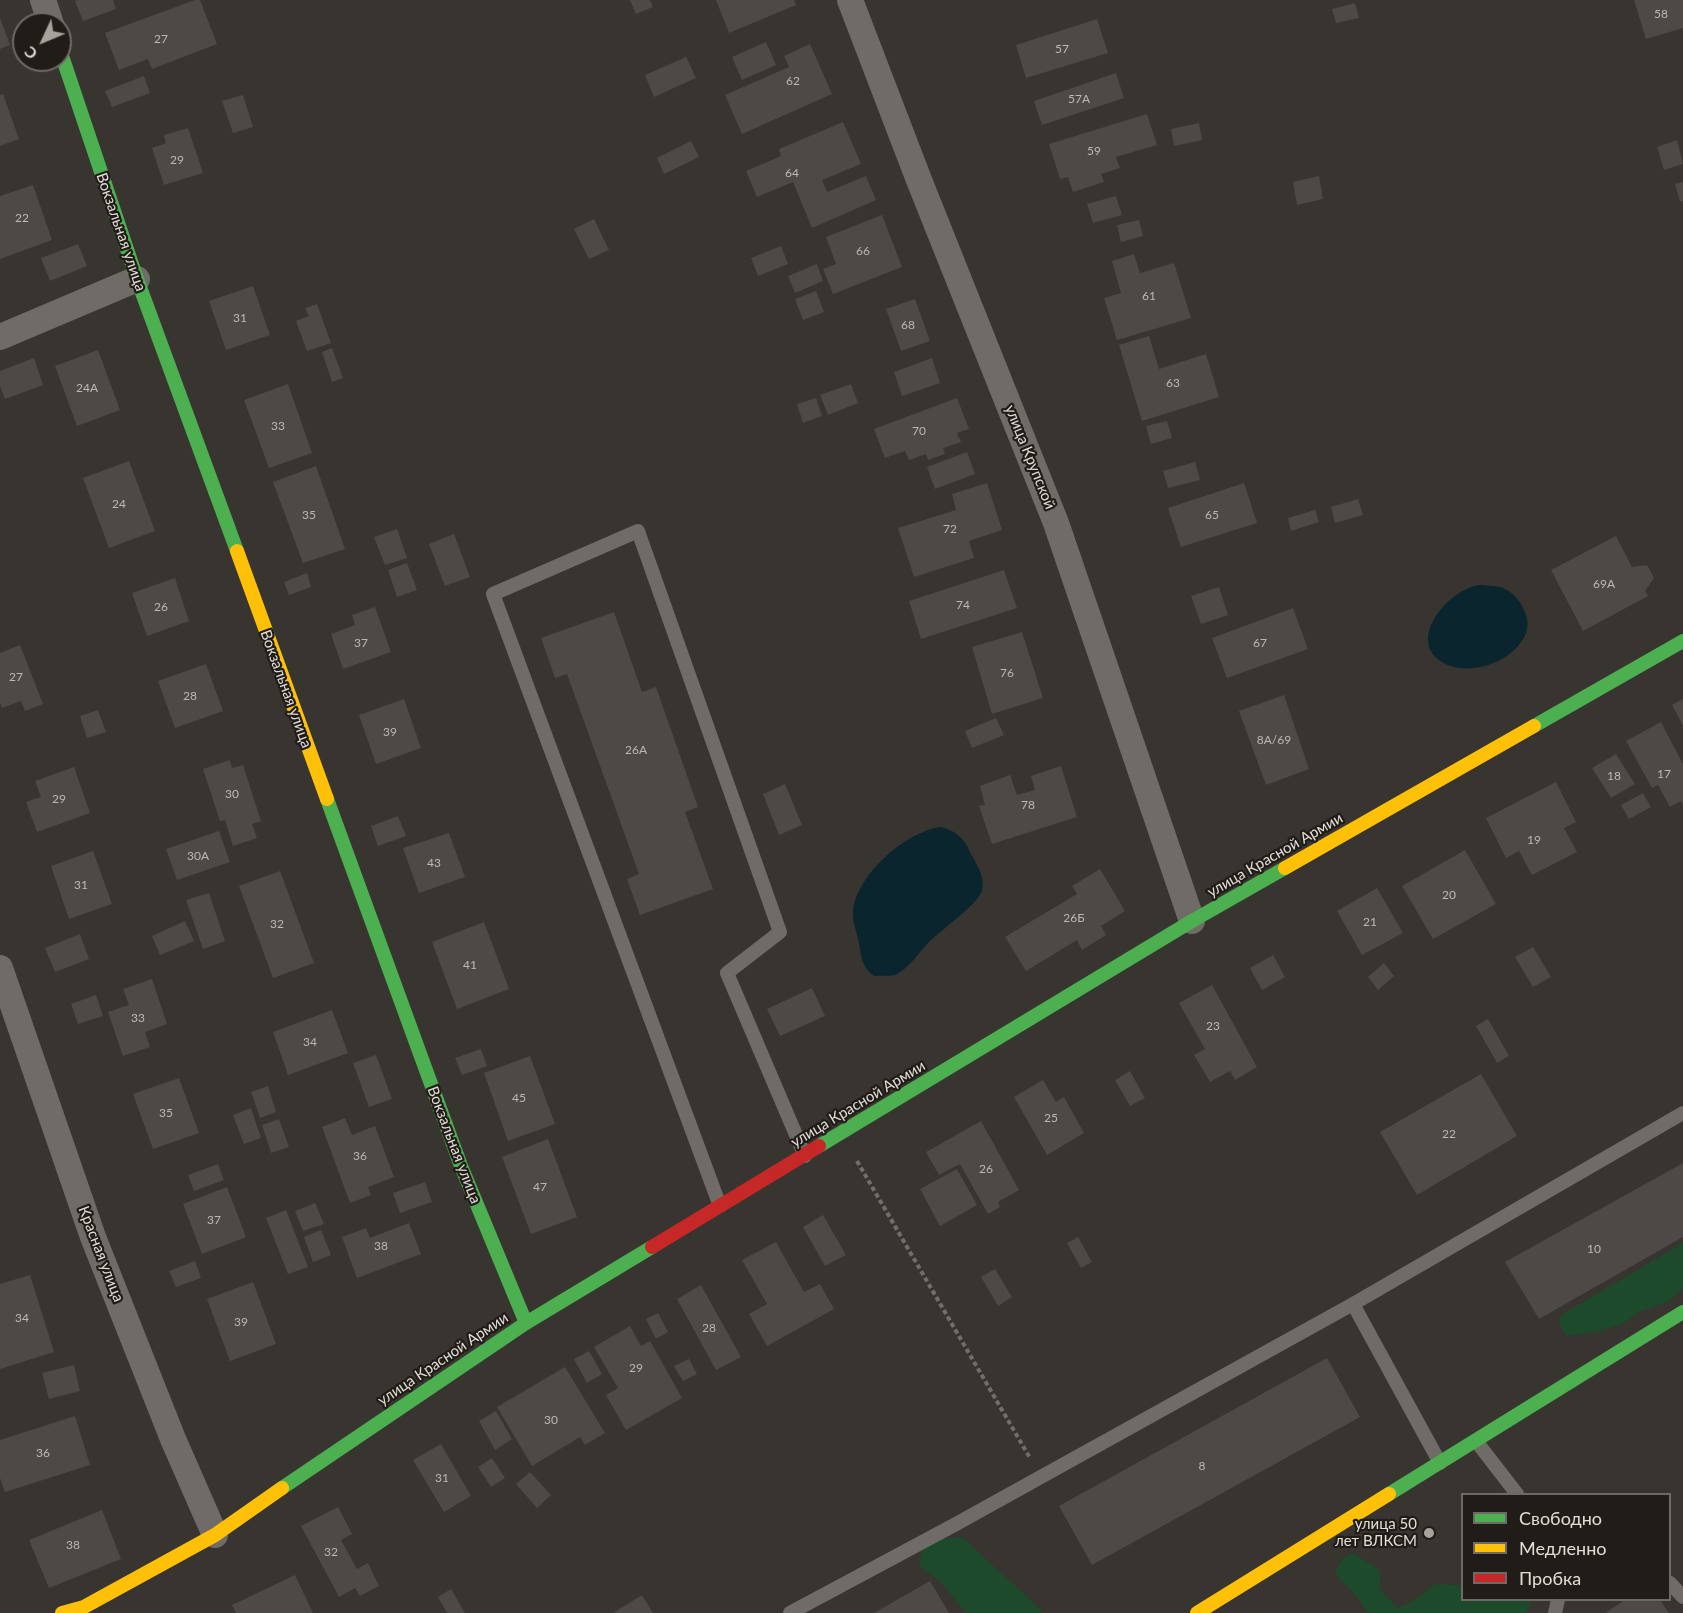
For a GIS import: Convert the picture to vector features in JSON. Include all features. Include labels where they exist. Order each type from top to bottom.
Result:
[{"type":"street","name":"улица Крупской","points":[[850,0],[923,192],[1056,523],[1192,921]]},
{"type":"street","name":"Вокзальная улица","points":[[67,72],[137,279],[456,1155],[526,1323]]},
{"type":"street","points":[[0,337],[137,279]]},
{"type":"street","name":"улица Красной Армии","points":[[62,1613],[84,1607],[215,1535],[309,1468],[526,1323],[1192,921],[1683,642]]},
{"type":"street","name":"Красная улица","points":[[0,968],[93,1237],[173,1439],[215,1535]]},
{"type":"street","points":[[1197,1613],[1683,1312]]},
{"type":"lane","points":[[720,1207],[493,594],[638,531],[780,932],[727,972],[805,1156]]},
{"type":"lane","points":[[790,1613],[1353,1304],[1683,1113]]},
{"type":"lane","points":[[1353,1304],[1440,1463]]},
{"type":"lane","points":[[1476,1441],[1516,1493]]},
{"type":"lane","points":[[1671,1584],[1683,1597]]},
{"type":"path","points":[[841,1133],[1041,1477]]},
{"type":"green space","points":[[1683,1243],[1683,1289],[1665,1303],[1641,1311],[1622,1324],[1595,1332],[1566,1336],[1559,1323],[1561,1315]]},
{"type":"green space","points":[[962,1537],[1043,1613],[966,1613],[939,1580],[919,1566],[922,1551],[939,1539]]},
{"type":"green space","points":[[1353,1553],[1380,1570],[1380,1589],[1398,1608],[1413,1601],[1435,1584],[1461,1585],[1461,1601],[1531,1601],[1527,1613],[1367,1613],[1357,1597],[1335,1573],[1342,1559]]},
{"type":"water","points":[[1480,585],[1501,587],[1512,593],[1524,609],[1527,621],[1526,633],[1521,643],[1513,651],[1493,663],[1470,668],[1448,665],[1435,656],[1429,645],[1429,632],[1434,619],[1454,597],[1467,589]]},
{"type":"water","points":[[940,827],[955,833],[965,843],[982,876],[982,891],[973,903],[929,942],[902,971],[892,975],[874,976],[867,969],[861,957],[853,915],[856,897],[873,869],[885,857],[913,837]]},
{"type":"building","points":[[113,0],[116,9],[83,21],[75,1]]},
{"type":"building","points":[[200,0],[217,44],[152,69],[148,59],[119,70],[105,33]]},
{"type":"building","points":[[630,0],[650,0],[653,7],[636,14]]},
{"type":"building","points":[[716,0],[794,0],[796,5],[729,33]]},
{"type":"building","points":[[1634,0],[1683,0],[1683,28],[1646,39]]},
{"type":"building","points":[[1355,3],[1359,18],[1336,23],[1332,9]]},
{"type":"building","points":[[0,18],[10,45],[0,49]]},
{"type":"building","points":[[1097,19],[1108,53],[1026,78],[1016,45]]},
{"type":"building","points":[[766,42],[776,65],[742,80],[732,57]]},
{"type":"building","points":[[810,44],[832,94],[742,134],[725,95],[789,67],[784,56]]},
{"type":"building","points":[[686,57],[696,78],[654,97],[645,75]]},
{"type":"building","points":[[1116,73],[1124,98],[1042,125],[1034,101]]},
{"type":"building","points":[[144,76],[150,93],[112,107],[105,91]]},
{"type":"building","points":[[3,94],[19,139],[0,146],[0,95]]},
{"type":"building","points":[[243,95],[253,127],[233,133],[222,101]]},
{"type":"building","points":[[1147,114],[1157,145],[1116,157],[1120,168],[1101,174],[1104,182],[1073,192],[1068,177],[1060,179],[1049,144]]},
{"type":"building","points":[[843,122],[861,164],[822,180],[827,192],[866,176],[876,200],[812,228],[793,182],[757,197],[746,171],[781,156],[779,149]]},
{"type":"building","points":[[1199,123],[1202,140],[1174,146],[1171,129]]},
{"type":"building","points":[[188,128],[203,173],[164,185],[152,148],[166,143],[164,135]]},
{"type":"building","points":[[1677,140],[1683,164],[1664,170],[1657,147]]},
{"type":"building","points":[[691,141],[699,157],[664,174],[657,158]]},
{"type":"building","points":[[1319,176],[1323,199],[1297,205],[1293,182]]},
{"type":"building","points":[[1683,182],[1683,201],[1680,202],[1675,184]]},
{"type":"building","points":[[33,185],[52,240],[0,259],[0,196]]},
{"type":"building","points":[[1116,196],[1122,215],[1093,223],[1087,204]]},
{"type":"building","points":[[882,215],[902,267],[833,294],[823,269],[836,264],[826,237]]},
{"type":"building","points":[[594,219],[609,250],[589,259],[574,229]]},
{"type":"building","points":[[1139,220],[1143,236],[1121,242],[1117,225]]},
{"type":"building","points":[[78,244],[87,266],[50,281],[41,258]]},
{"type":"building","points":[[781,246],[788,264],[758,276],[751,258]]},
{"type":"building","points":[[1134,254],[1140,273],[1174,263],[1191,318],[1117,340],[1104,298],[1121,293],[1112,261]]},
{"type":"building","points":[[817,264],[823,281],[795,293],[788,276]]},
{"type":"building","points":[[253,286],[270,335],[226,350],[209,301]]},
{"type":"building","points":[[816,291],[824,312],[803,320],[795,299]]},
{"type":"building","points":[[915,299],[930,341],[901,351],[886,309]]},
{"type":"building","points":[[317,304],[331,343],[307,351],[296,321],[309,316],[305,308]]},
{"type":"building","points":[[1149,336],[1159,369],[1206,354],[1219,397],[1142,421],[1119,345]]},
{"type":"building","points":[[332,348],[343,378],[332,382],[322,352]]},
{"type":"building","points":[[98,350],[120,410],[77,426],[55,366]]},
{"type":"building","points":[[34,358],[43,385],[5,399],[0,386],[0,371]]},
{"type":"building","points":[[932,358],[940,383],[902,396],[894,372]]},
{"type":"building","points":[[288,384],[312,453],[269,468],[244,400]]},
{"type":"building","points":[[851,384],[858,403],[828,415],[820,395]]},
{"type":"building","points":[[816,398],[822,416],[803,423],[797,404]]},
{"type":"building","points":[[957,398],[969,429],[957,433],[961,442],[943,448],[945,454],[928,460],[926,454],[909,460],[905,451],[885,458],[874,429]]},
{"type":"building","points":[[1167,421],[1172,438],[1151,444],[1146,426]]},
{"type":"building","points":[[967,452],[975,474],[935,489],[927,467]]},
{"type":"building","points":[[129,461],[155,531],[109,548],[83,478]]},
{"type":"building","points":[[1195,462],[1200,480],[1168,488],[1163,471]]},
{"type":"building","points":[[316,466],[345,549],[303,563],[273,482]]},
{"type":"building","points":[[987,483],[1002,530],[969,541],[974,558],[914,577],[898,528],[956,510],[952,494]]},
{"type":"building","points":[[1244,483],[1257,523],[1181,547],[1168,508]]},
{"type":"building","points":[[1358,499],[1363,515],[1335,523],[1331,507]]},
{"type":"building","points":[[1315,510],[1319,522],[1291,531],[1288,518]]},
{"type":"building","points":[[397,529],[407,558],[385,565],[374,537]]},
{"type":"building","points":[[454,534],[470,577],[445,586],[429,544]]},
{"type":"building","points":[[1616,536],[1632,567],[1647,565],[1654,578],[1645,591],[1648,596],[1583,631],[1551,570]]},
{"type":"building","points":[[407,563],[417,590],[397,597],[388,570]]},
{"type":"building","points":[[1004,570],[1017,608],[921,639],[909,601]]},
{"type":"building","points":[[307,573],[311,587],[289,595],[284,582]]},
{"type":"building","points":[[175,578],[189,621],[147,636],[132,593]]},
{"type":"building","points":[[1219,587],[1228,615],[1201,624],[1191,596]]},
{"type":"building","points":[[375,607],[391,652],[343,669],[331,634],[355,625],[352,615]]},
{"type":"building","points":[[1293,608],[1308,649],[1227,678],[1212,638]]},
{"type":"building","points":[[614,612],[642,692],[656,687],[698,807],[685,812],[713,889],[640,915],[627,879],[639,874],[567,674],[555,678],[541,638]]},
{"type":"building","points":[[1022,632],[1043,698],[992,714],[972,647]]},
{"type":"building","points":[[20,645],[43,704],[25,711],[21,701],[2,708],[0,703],[0,653]]},
{"type":"building","points":[[206,664],[223,711],[175,728],[158,681]]},
{"type":"building","points":[[1284,695],[1309,769],[1266,785],[1239,711]]},
{"type":"building","points":[[404,699],[421,748],[376,764],[359,715]]},
{"type":"building","points":[[1683,699],[1683,726],[1672,705]]},
{"type":"building","points":[[98,710],[106,732],[87,738],[80,716]]},
{"type":"building","points":[[996,718],[1004,735],[972,748],[965,731]]},
{"type":"building","points":[[1661,722],[1683,764],[1683,805],[1681,801],[1670,807],[1658,785],[1652,788],[1626,741]]},
{"type":"building","points":[[1616,754],[1635,784],[1611,798],[1592,768]]},
{"type":"building","points":[[230,760],[232,768],[243,765],[261,821],[252,824],[257,838],[233,846],[225,820],[220,821],[203,769]]},
{"type":"building","points":[[1061,766],[1077,817],[992,844],[979,806],[985,805],[980,786],[1010,775],[1017,795],[1035,790],[1031,776]]},
{"type":"building","points":[[74,767],[90,813],[37,832],[26,802],[41,797],[35,781]]},
{"type":"building","points":[[1556,782],[1576,822],[1564,828],[1577,852],[1532,875],[1519,851],[1506,858],[1486,818]]},
{"type":"building","points":[[785,784],[802,825],[779,835],[763,794]]},
{"type":"building","points":[[1643,793],[1651,807],[1629,819],[1621,805]]},
{"type":"building","points":[[398,816],[406,836],[378,846],[371,826]]},
{"type":"building","points":[[219,831],[230,862],[177,880],[166,849]]},
{"type":"building","points":[[449,833],[465,877],[419,893],[403,848]]},
{"type":"building","points":[[1465,850],[1496,904],[1433,939],[1402,886]]},
{"type":"building","points":[[93,851],[112,904],[69,919],[51,866]]},
{"type":"building","points":[[1100,869],[1125,911],[1101,926],[1106,935],[1082,950],[1077,940],[1026,971],[1005,937],[1077,894],[1072,886]]},
{"type":"building","points":[[280,871],[314,963],[273,978],[239,886]]},
{"type":"building","points":[[1377,888],[1403,933],[1362,955],[1337,911]]},
{"type":"building","points":[[209,893],[225,941],[203,949],[186,900]]},
{"type":"building","points":[[185,921],[194,941],[160,955],[152,936]]},
{"type":"building","points":[[484,922],[509,989],[457,1009],[432,942]]},
{"type":"building","points":[[80,934],[89,959],[55,972],[45,948]]},
{"type":"building","points":[[1533,947],[1551,977],[1533,987],[1515,957]]},
{"type":"building","points":[[1273,955],[1285,977],[1262,990],[1250,968]]},
{"type":"building","points":[[1384,963],[1394,976],[1378,990],[1368,977]]},
{"type":"building","points":[[152,979],[167,1024],[145,1032],[150,1047],[123,1056],[108,1012],[129,1005],[123,989]]},
{"type":"building","points":[[1212,985],[1257,1067],[1235,1080],[1230,1071],[1210,1082],[1194,1055],[1205,1049],[1179,1003]]},
{"type":"building","points":[[812,988],[825,1016],[780,1036],[767,1009]]},
{"type":"building","points":[[96,995],[103,1016],[78,1024],[71,1004]]},
{"type":"building","points":[[332,1010],[348,1053],[288,1075],[273,1032]]},
{"type":"building","points":[[1488,1019],[1509,1056],[1497,1063],[1476,1026]]},
{"type":"building","points":[[481,1049],[487,1066],[462,1075],[455,1058]]},
{"type":"building","points":[[376,1055],[392,1099],[369,1107],[353,1063]]},
{"type":"building","points":[[530,1056],[555,1124],[508,1141],[484,1073]]},
{"type":"building","points":[[1130,1071],[1145,1098],[1130,1106],[1115,1080]]},
{"type":"building","points":[[1481,1074],[1517,1136],[1417,1195],[1380,1132]]},
{"type":"building","points":[[179,1078],[199,1133],[153,1149],[133,1094]]},
{"type":"building","points":[[1043,1080],[1056,1102],[1064,1097],[1084,1133],[1047,1155],[1014,1097]]},
{"type":"building","points":[[268,1086],[276,1112],[260,1118],[251,1092]]},
{"type":"building","points":[[251,1108],[261,1138],[244,1144],[233,1115]]},
{"type":"building","points":[[345,1118],[352,1135],[375,1126],[394,1177],[368,1187],[371,1195],[350,1203],[322,1127]]},
{"type":"building","points":[[279,1119],[289,1147],[271,1153],[262,1125]]},
{"type":"building","points":[[981,1121],[1019,1190],[998,1202],[1000,1207],[988,1214],[960,1164],[939,1175],[926,1152]]},
{"type":"building","points":[[548,1139],[577,1217],[531,1234],[502,1157]]},
{"type":"building","points":[[1683,1163],[1683,1237],[1539,1319],[1505,1262]]},
{"type":"building","points":[[218,1164],[224,1180],[194,1191],[188,1175]]},
{"type":"building","points":[[957,1169],[977,1205],[940,1226],[920,1189]]},
{"type":"building","points":[[425,1182],[432,1202],[400,1213],[393,1193]]},
{"type":"building","points":[[227,1187],[246,1237],[202,1254],[183,1204]]},
{"type":"building","points":[[315,1203],[324,1224],[303,1231],[295,1211]]},
{"type":"building","points":[[286,1210],[308,1267],[288,1274],[266,1218]]},
{"type":"building","points":[[823,1215],[846,1255],[825,1266],[803,1227]]},
{"type":"building","points":[[409,1223],[421,1254],[357,1278],[342,1237],[366,1228],[370,1238]]},
{"type":"building","points":[[321,1230],[331,1255],[313,1262],[304,1237]]},
{"type":"building","points":[[1078,1237],[1092,1262],[1081,1268],[1067,1243]]},
{"type":"building","points":[[776,1242],[804,1292],[820,1284],[834,1309],[767,1346],[749,1314],[767,1304],[742,1260]]},
{"type":"building","points":[[195,1261],[201,1278],[176,1287],[169,1271]]},
{"type":"building","points":[[995,1269],[1012,1297],[998,1306],[981,1277]]},
{"type":"building","points":[[30,1275],[54,1352],[0,1369],[0,1284]]},
{"type":"building","points":[[253,1282],[276,1344],[230,1361],[207,1299]]},
{"type":"building","points":[[701,1285],[741,1357],[716,1370],[677,1299]]},
{"type":"building","points":[[658,1313],[668,1332],[656,1339],[646,1319]]},
{"type":"building","points":[[630,1326],[641,1346],[650,1341],[682,1398],[626,1430],[606,1395],[618,1388],[594,1347]]},
{"type":"building","points":[[589,1351],[602,1374],[587,1383],[574,1359]]},
{"type":"building","points":[[1327,1358],[1360,1417],[1092,1565],[1059,1506]]},
{"type":"building","points":[[689,1359],[697,1374],[683,1381],[674,1366]]},
{"type":"building","points":[[74,1365],[80,1391],[49,1399],[42,1373]]},
{"type":"building","points":[[565,1367],[605,1433],[585,1445],[580,1437],[532,1466],[497,1407]]},
{"type":"building","points":[[496,1411],[512,1439],[495,1450],[479,1421]]},
{"type":"building","points":[[75,1416],[90,1465],[5,1492],[0,1478],[0,1440]]},
{"type":"building","points":[[441,1444],[471,1496],[444,1512],[413,1460]]},
{"type":"building","points":[[492,1458],[505,1478],[491,1487],[478,1467]]},
{"type":"building","points":[[530,1472],[551,1495],[537,1508],[516,1484]]},
{"type":"building","points":[[338,1507],[352,1534],[341,1540],[357,1569],[368,1563],[379,1586],[360,1596],[355,1588],[339,1597],[301,1526]]},
{"type":"building","points":[[102,1510],[121,1559],[49,1588],[29,1540]]},
{"type":"building","points":[[295,1575],[313,1613],[236,1613],[232,1605]]},
{"type":"building","points":[[930,1581],[949,1613],[874,1613]]},
{"type":"building","points":[[451,1589],[465,1613],[447,1613],[438,1597]]},
{"type":"building","points":[[642,1595],[653,1613],[613,1613]]},
{"type":"building","points":[[1623,1601],[1661,1601],[1669,1613],[1605,1613]]},
{"type":"traffic: fast","points":[[67,72],[137,279],[237,551]]},
{"type":"traffic: fast","points":[[1534,726],[1683,641]]},
{"type":"traffic: fast","points":[[327,799],[461,1166],[526,1323]]},
{"type":"traffic: fast","points":[[819,1146],[1192,921],[1285,868]]},
{"type":"traffic: fast","points":[[282,1488],[526,1323],[652,1247]]},
{"type":"traffic: fast","points":[[1389,1494],[1683,1312]]},
{"type":"traffic: slow","points":[[237,551],[327,799]]},
{"type":"traffic: slow","points":[[1285,868],[1534,726]]},
{"type":"traffic: slow","points":[[62,1613],[84,1607],[215,1535],[282,1488]]},
{"type":"traffic: slow","points":[[1197,1613],[1389,1494]]},
{"type":"traffic: jam","points":[[652,1247],[819,1146]]},
{"type":"place","name":"улица 50 лет ВЛКСМ","points":[[1429,1533]]}]
